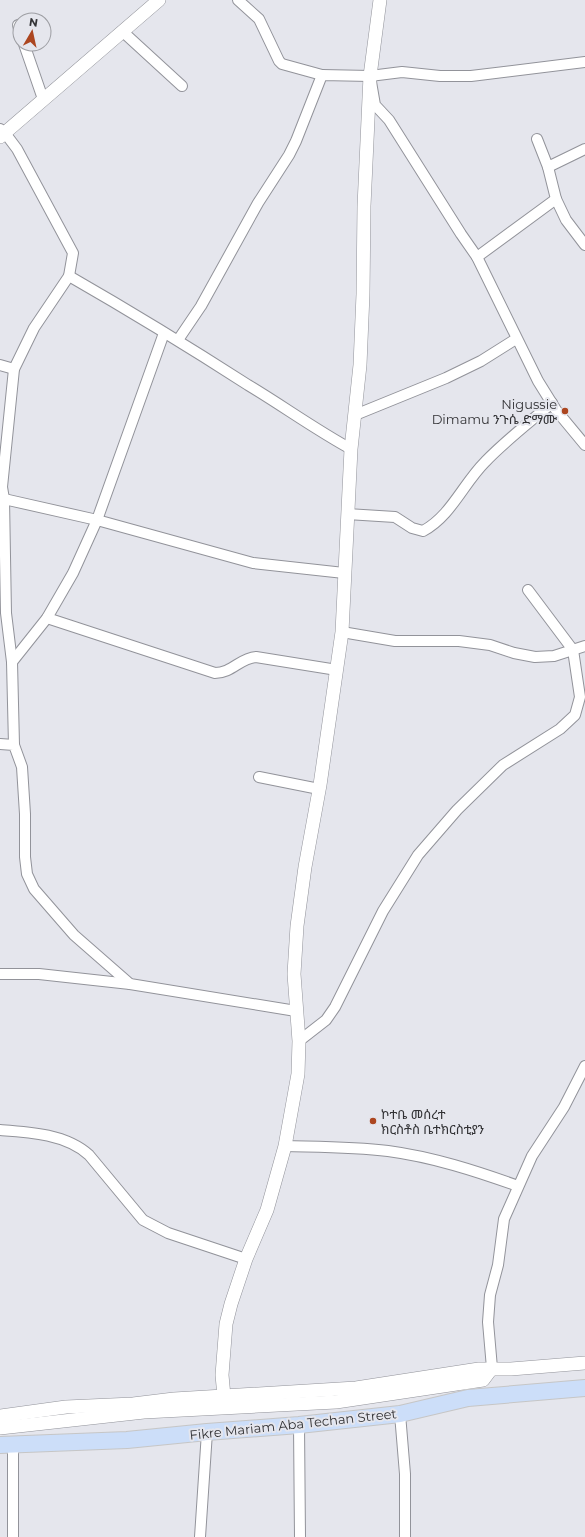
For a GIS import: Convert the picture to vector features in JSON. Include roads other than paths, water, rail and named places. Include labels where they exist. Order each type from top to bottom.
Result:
[{"type":"main road","name":"Fikre Mariam Aba Techan Street","points":[[6,1444],[127,1440],[299,1425],[400,1414],[468,1398],[585,1388]]},
{"type":"street","points":[[130,984],[74,935],[34,889],[27,874],[25,857],[25,814],[22,767],[14,745],[12,662],[6,613],[4,499],[1,487],[14,369],[34,328],[69,276],[73,253],[17,149],[2,133],[159,0]]},
{"type":"street","points":[[238,0],[259,19],[279,61],[282,64],[322,74],[370,76],[402,72],[440,76],[471,76],[585,62]]},
{"type":"street","points":[[224,1402],[222,1375],[226,1324],[246,1259],[267,1210],[285,1146],[298,1074],[299,1042],[294,974],[297,926],[342,632],[351,449],[360,365],[363,294],[364,206],[370,76],[380,0]]},
{"type":"street","points":[[122,31],[182,86]]},
{"type":"street","points":[[27,52],[43,99]]},
{"type":"street","points":[[178,340],[201,306],[258,203],[289,155],[296,141],[322,74]]},
{"type":"street","points":[[370,76],[375,105],[388,120],[477,257],[516,339],[538,381],[552,403],[585,445]]},
{"type":"street","points":[[537,139],[548,167],[556,199],[566,220],[585,245]]},
{"type":"street","points":[[548,167],[585,149]]},
{"type":"street","points":[[477,257],[556,199]]},
{"type":"street","points":[[69,276],[178,340],[322,433],[351,449]]},
{"type":"street","points":[[12,662],[47,618],[73,572],[97,520],[164,333]]},
{"type":"street","points":[[355,415],[446,378],[481,361],[516,339]]},
{"type":"street","points":[[0,364],[14,369]]},
{"type":"street","points":[[347,514],[395,517],[412,528],[423,531],[432,526],[457,498],[484,463],[552,403]]},
{"type":"street","points":[[4,499],[97,520],[253,562],[344,573]]},
{"type":"street","points":[[299,1042],[326,1020],[335,1007],[383,911],[418,855],[457,810],[503,765],[560,730],[575,715],[580,697],[573,650],[528,590]]},
{"type":"street","points":[[47,618],[215,673],[229,671],[248,657],[337,670]]},
{"type":"street","points":[[342,632],[395,641],[467,642],[490,645],[514,653],[535,657],[554,656],[585,646]]},
{"type":"street","points":[[0,744],[14,745]]},
{"type":"street","points":[[259,777],[319,789]]},
{"type":"street","points":[[0,974],[39,974],[130,984],[296,1011]]},
{"type":"street","points":[[492,1368],[488,1322],[490,1295],[498,1265],[504,1219],[532,1156],[564,1107],[585,1066]]},
{"type":"street","points":[[0,1130],[34,1132],[61,1140],[82,1149],[89,1155],[143,1220],[168,1233],[246,1259]]},
{"type":"street","points":[[285,1146],[388,1151],[440,1161],[479,1172],[518,1186]]},
{"type":"street","points":[[0,1428],[356,1388],[451,1372],[492,1368],[511,1369],[585,1364]]},
{"type":"street","points":[[0,1416],[66,1407],[133,1404],[174,1399],[224,1402]]},
{"type":"street","points":[[400,1414],[405,1474],[405,1537]]},
{"type":"street","points":[[299,1425],[300,1537]]},
{"type":"street","points":[[200,1537],[207,1432]]},
{"type":"street","points":[[6,1444],[13,1537]]},
{"type":"place","name":"Nigussie Dimamu ንጉሴ ድማሙ","points":[[565,411]]},
{"type":"place","name":"ኮተቤ መሰረተ ክርስቶስ ቤተክርስቲያን","points":[[373,1121]]}]
